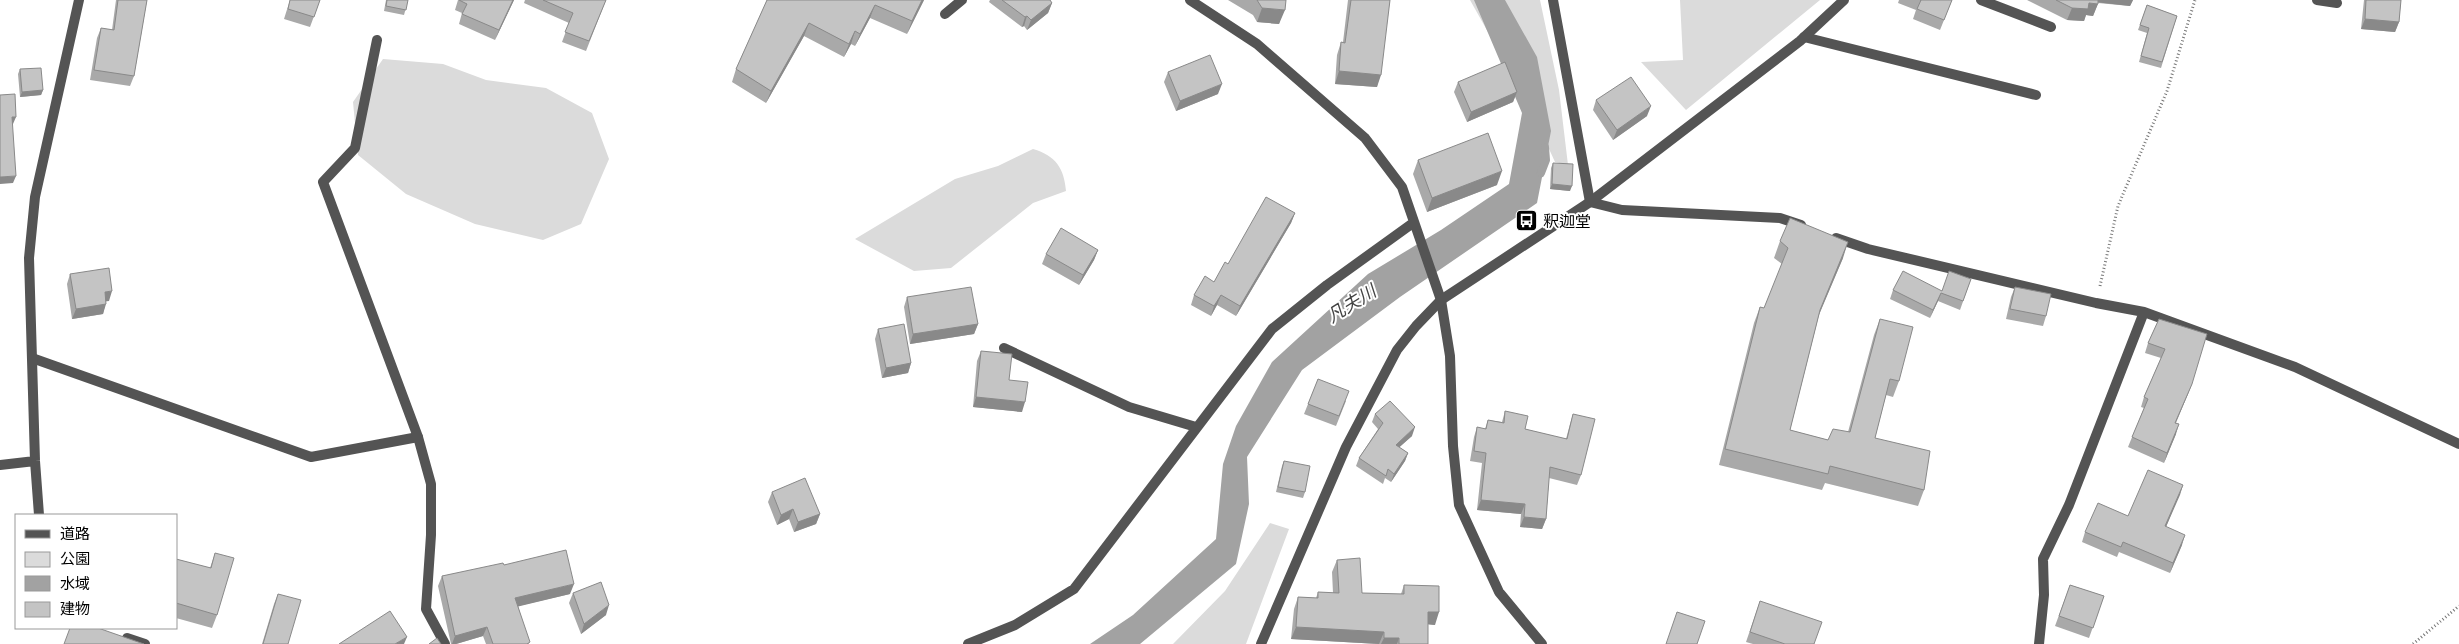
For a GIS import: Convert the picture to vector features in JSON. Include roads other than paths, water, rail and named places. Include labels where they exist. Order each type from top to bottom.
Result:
[{"type":"street","points":[[39,514],[35,461],[29,258],[35,197],[79,0]]},
{"type":"street","points":[[945,14],[960,0]]},
{"type":"street","points":[[1190,0],[1257,44],[1366,138],[1402,187],[1441,300],[1450,356],[1452,446],[1459,505],[1499,592],[1542,644]]},
{"type":"street","points":[[1553,0],[1590,202]]},
{"type":"street","points":[[1261,644],[1350,439],[1397,350],[1416,326],[1441,300],[1590,202],[1804,37],[1844,0]]},
{"type":"street","points":[[1981,0],[2051,27]]},
{"type":"street","points":[[2317,0],[2337,3]]},
{"type":"street","points":[[1804,37],[2036,96]]},
{"type":"street","points":[[377,40],[355,148],[322,182],[418,437],[431,484],[431,535],[426,609],[445,644]]},
{"type":"street","points":[[1590,202],[1622,210],[1780,218],[1868,249],[2096,303],[2144,312],[2295,366],[2459,444]]},
{"type":"street","points":[[968,644],[1015,625],[1074,590],[1272,329],[1327,284],[1413,223]]},
{"type":"street","points":[[2039,644],[2044,595],[2043,559],[2068,505],[2144,312]]},
{"type":"street","points":[[1004,348],[1129,407],[1196,427]]},
{"type":"street","points":[[32,358],[311,457],[418,437]]},
{"type":"street","points":[[0,465],[35,461]]},
{"type":"street","points":[[116,635],[145,644]]},
{"type":"water","points":[[1474,0],[1505,0],[1537,57],[1551,131],[1537,203],[1400,297],[1302,370],[1247,457],[1249,504],[1236,564],[1140,644],[1090,644],[1133,615],[1216,539],[1223,464],[1236,426],[1272,362],[1368,274],[1441,230],[1509,184],[1522,113]]},
{"type":"waterway","name":"凡夫川","points":[[1541,173],[1546,160],[1545,147]]},
{"type":"place","name":"釈迦堂","points":[[1527,221]]}]
